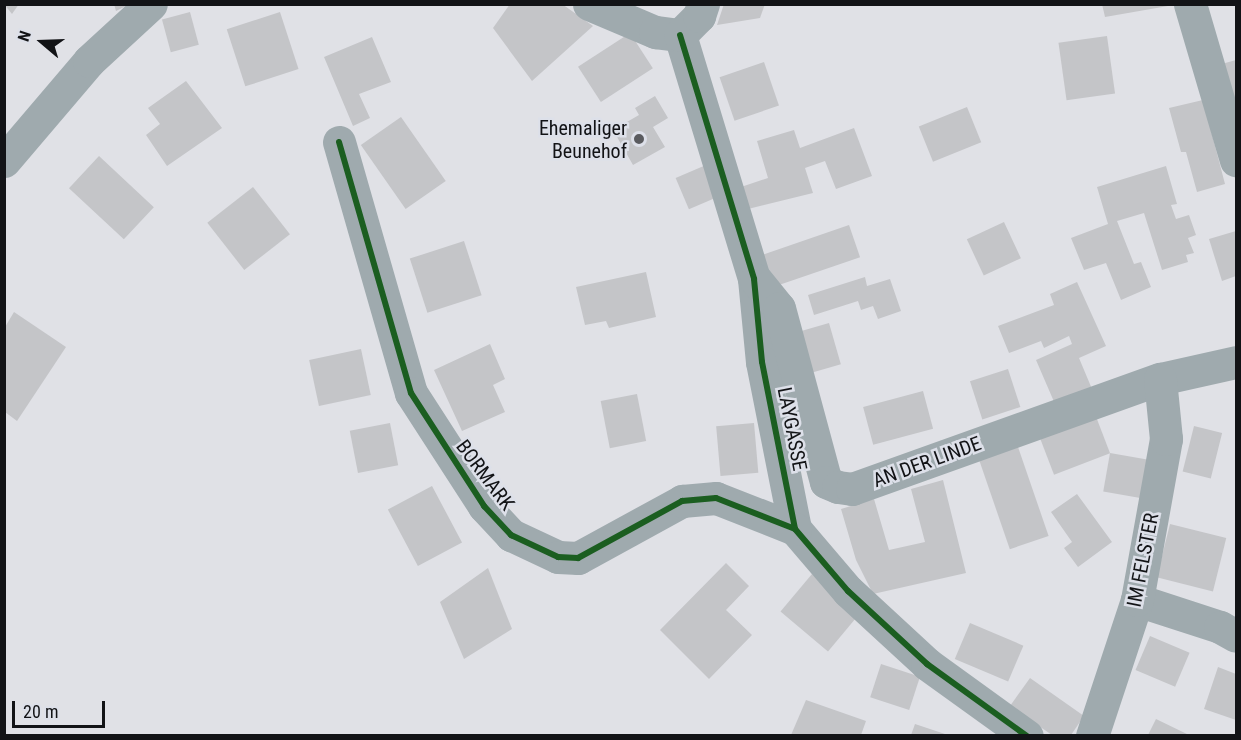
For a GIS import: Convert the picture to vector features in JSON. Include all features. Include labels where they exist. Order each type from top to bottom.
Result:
[{"type":"street","points":[[4,161],[89,61],[151,4]]},
{"type":"street","points":[[589,4],[655,32],[681,35],[699,16],[703,4]]},
{"type":"street","points":[[1190,4],[1236,160]]},
{"type":"street","name":"LAYGASSE","points":[[681,35],[754,279],[762,362],[795,529],[848,591],[927,664],[1027,735]]},
{"type":"street","name":"BORMARK","points":[[339,142],[411,393],[484,506],[511,535],[558,557],[578,558],[682,501],[716,498],[795,529]]},
{"type":"street","name":"AN DER LINDE","points":[[754,279],[779,308],[826,482],[838,487],[852,489],[1160,380],[1236,362]]},
{"type":"street","name":"IM FELSTER","points":[[1092,735],[1137,600],[1166,439],[1160,380]]},
{"type":"street","points":[[1137,600],[1220,627],[1236,636]]},
{"type":"building","points":[[4,4],[19,4],[12,14]]},
{"type":"building","points":[[114,4],[130,4],[116,11]]},
{"type":"building","points":[[510,4],[562,4],[593,26],[532,81],[493,28]]},
{"type":"building","points":[[724,4],[765,4],[760,18],[717,25]]},
{"type":"building","points":[[1102,4],[1168,4],[1168,6],[1105,17]]},
{"type":"building","points":[[190,12],[199,45],[171,52],[162,20]]},
{"type":"building","points":[[280,12],[299,69],[245,86],[227,29]]},
{"type":"building","points":[[630,33],[653,68],[601,102],[578,67]]},
{"type":"building","points":[[1107,36],[1115,93],[1067,100],[1058,43]]},
{"type":"building","points":[[372,37],[391,82],[359,94],[370,118],[353,126],[324,57]]},
{"type":"building","points":[[1236,60],[1236,123],[1218,65]]},
{"type":"building","points":[[764,62],[779,105],[735,121],[720,77]]},
{"type":"building","points":[[186,81],[222,128],[167,166],[146,135],[160,124],[148,108]]},
{"type":"building","name":"Ehemaliger Beunehof","points":[[655,96],[668,118],[653,127],[665,147],[633,165],[613,130],[639,115],[635,108]]},
{"type":"building","points":[[1203,100],[1225,184],[1197,192],[1186,152],[1181,152],[1169,108]]},
{"type":"building","points":[[967,107],[981,142],[933,162],[919,126]]},
{"type":"building","points":[[401,117],[446,181],[406,209],[361,145]]},
{"type":"building","points":[[854,128],[872,176],[836,189],[825,161],[805,168],[813,193],[748,209],[741,187],[768,178],[757,141],[794,130],[800,148]]},
{"type":"building","points":[[99,156],[154,207],[124,239],[69,188]]},
{"type":"building","points":[[706,165],[719,196],[689,209],[676,178]]},
{"type":"building","points":[[1166,166],[1177,204],[1171,205],[1176,219],[1189,215],[1196,235],[1188,238],[1194,253],[1186,255],[1188,262],[1162,270],[1144,213],[1117,221],[1134,264],[1141,262],[1151,287],[1121,300],[1106,263],[1084,270],[1071,238],[1108,224],[1097,187]]},
{"type":"building","points":[[253,187],[290,234],[244,270],[207,223]]},
{"type":"building","points":[[1004,222],[1021,258],[984,276],[967,239]]},
{"type":"building","points":[[849,225],[860,257],[773,287],[762,255]]},
{"type":"building","points":[[1236,231],[1236,276],[1222,281],[1209,239]]},
{"type":"building","points":[[464,241],[482,295],[427,313],[410,259]]},
{"type":"building","points":[[646,272],[656,317],[609,328],[606,321],[585,325],[576,287]]},
{"type":"building","points":[[865,277],[867,286],[890,279],[901,311],[878,319],[873,306],[861,310],[858,301],[814,315],[808,295]]},
{"type":"building","points":[[1077,282],[1106,346],[1079,358],[1092,389],[1055,404],[1036,360],[1072,344],[1069,336],[1044,348],[1041,341],[1009,353],[998,326],[1054,305],[1050,294]]},
{"type":"building","points":[[14,312],[66,347],[17,421],[5,412],[5,327]]},
{"type":"building","points":[[829,323],[841,364],[807,374],[795,333]]},
{"type":"building","points":[[490,344],[505,379],[493,385],[505,412],[462,431],[434,370]]},
{"type":"building","points":[[361,349],[371,395],[319,406],[309,360]]},
{"type":"building","points":[[1008,369],[1020,407],[982,419],[970,381]]},
{"type":"building","points":[[923,391],[933,429],[873,445],[863,407]]},
{"type":"building","points":[[637,394],[646,441],[610,448],[601,401]]},
{"type":"building","points":[[1095,414],[1110,453],[1054,475],[1039,436]]},
{"type":"building","points":[[390,423],[398,465],[358,473],[350,431]]},
{"type":"building","points":[[754,423],[758,473],[721,476],[716,426]]},
{"type":"building","points":[[1194,426],[1222,433],[1211,479],[1183,472]]},
{"type":"building","points":[[1018,447],[1049,536],[1010,549],[979,460]]},
{"type":"building","points":[[1110,453],[1151,460],[1145,499],[1103,491]]},
{"type":"building","points":[[943,480],[966,573],[873,594],[856,560],[841,509],[874,499],[889,550],[925,542],[911,489]]},
{"type":"building","points":[[432,486],[462,543],[418,566],[388,509]]},
{"type":"building","points":[[1077,494],[1112,542],[1078,567],[1064,548],[1072,542],[1051,512]]},
{"type":"building","points":[[1170,524],[1226,538],[1213,591],[1157,577]]},
{"type":"building","points":[[726,563],[749,586],[726,610],[752,635],[709,679],[660,630]]},
{"type":"building","points":[[488,568],[512,629],[464,659],[440,602]]},
{"type":"building","points":[[812,574],[859,614],[828,651],[781,612]]},
{"type":"building","points":[[970,623],[1023,646],[1008,682],[955,659]]},
{"type":"building","points":[[1150,636],[1190,653],[1175,687],[1136,670]]},
{"type":"building","points":[[881,664],[920,677],[909,710],[870,697]]},
{"type":"building","points":[[1218,667],[1236,674],[1236,720],[1204,709]]},
{"type":"building","points":[[1030,678],[1084,716],[1071,735],[1052,735],[1010,706]]},
{"type":"building","points":[[806,700],[866,721],[861,735],[791,735]]},
{"type":"building","points":[[1156,719],[1189,735],[1148,735]]},
{"type":"building","points":[[915,724],[948,735],[911,735]]},
{"type":"cycle path","points":[[680,35],[754,279],[762,362],[795,529],[848,591],[927,664],[1027,736]]},
{"type":"cycle path","points":[[339,142],[411,393],[484,506],[511,535],[558,557],[578,558],[682,501],[716,498],[795,529]]},
{"type":"place","name":"Ehemaliger Beunehof","points":[[639,139]]}]
